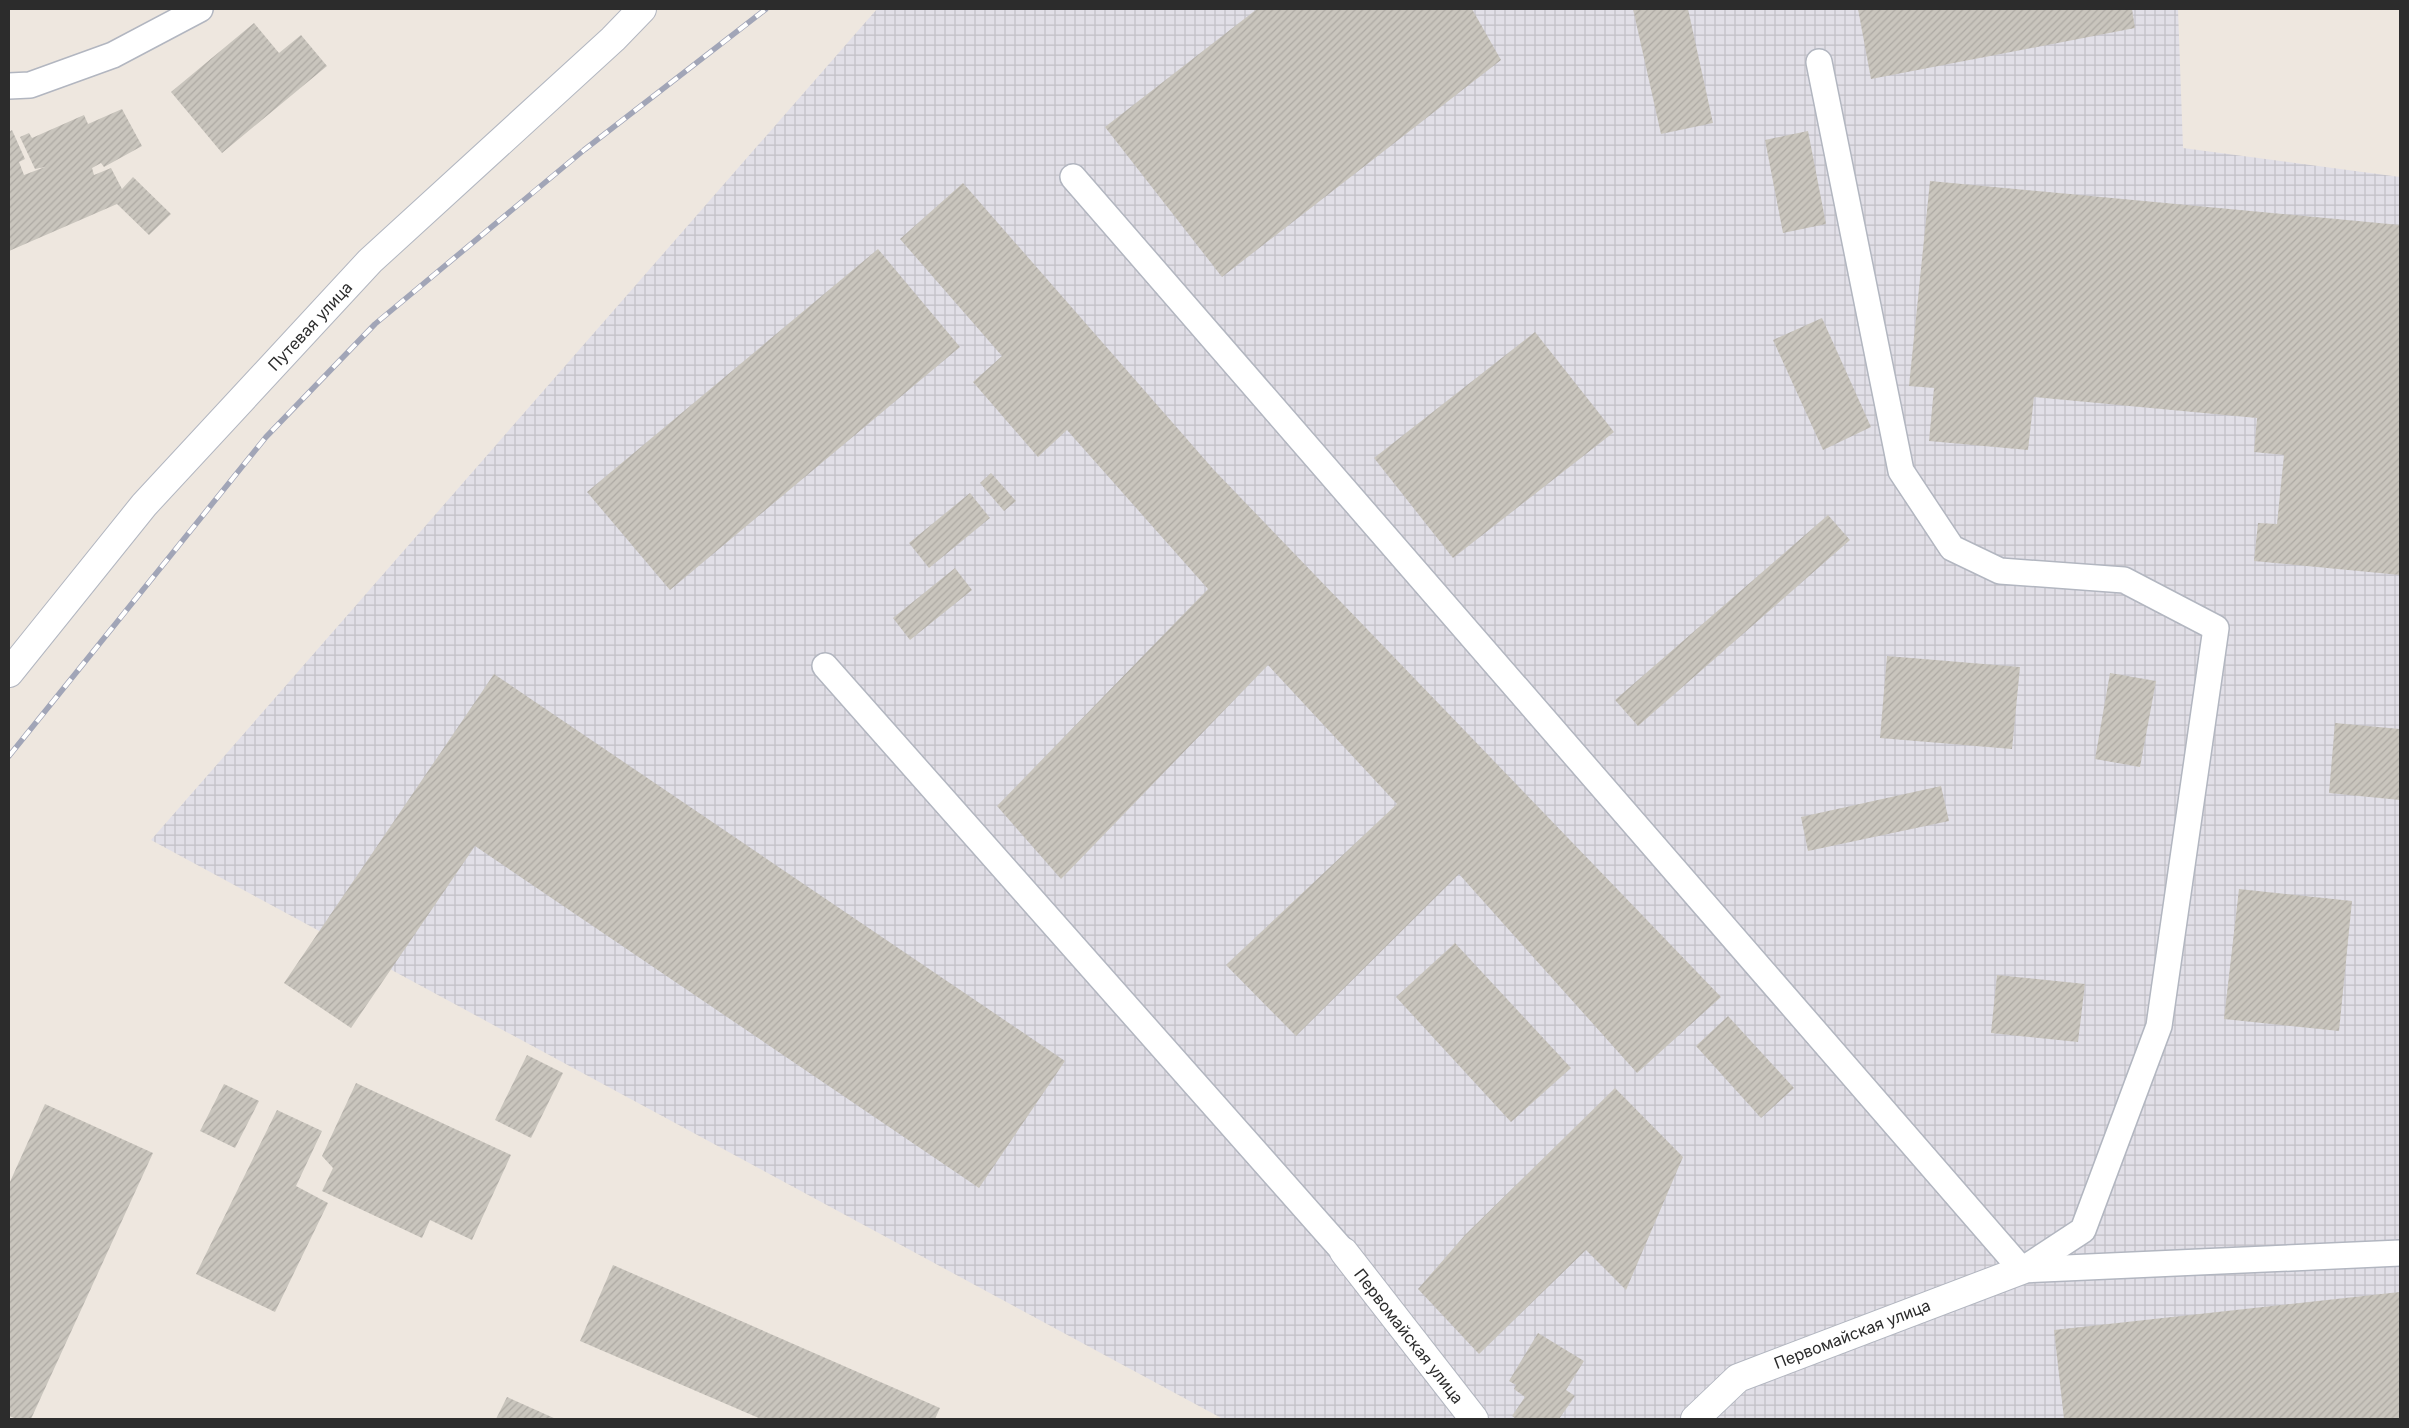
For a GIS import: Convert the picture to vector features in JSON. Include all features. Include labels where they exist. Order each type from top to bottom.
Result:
[{"type":"street","name":"Путевая улица","points":[[9,673],[144,505],[370,261],[613,39],[642,9]]},
{"type":"street","name":"Первомайская улица","points":[[1344,1252],[1474,1419]]},
{"type":"street","name":"Первомайская улица","points":[[1695,1419],[1738,1378],[2022,1270]]},
{"type":"lane","points":[[9,86],[30,85],[113,56],[200,9]]},
{"type":"lane","points":[[1819,62],[1901,471],[1952,548],[2000,571],[2124,580],[2216,628],[2159,1026],[2083,1230],[2022,1270]]},
{"type":"lane","points":[[1073,177],[2022,1270]]},
{"type":"lane","points":[[825,666],[1344,1252]]},
{"type":"lane","points":[[2022,1270],[2400,1253]]},
{"type":"shaded area","points":[[877,9],[2178,9],[2183,148],[2400,177],[2400,1419],[1223,1419],[151,840]]},
{"type":"building","points":[[1257,9],[1472,9],[1501,60],[1222,277],[1105,127]]},
{"type":"building","points":[[1633,9],[1688,9],[1713,123],[1661,134]]},
{"type":"building","points":[[1858,9],[2132,9],[2135,28],[1871,79]]},
{"type":"building","points":[[254,23],[279,53],[301,35],[327,66],[222,153],[171,92]]},
{"type":"building","points":[[122,109],[142,146],[104,167],[101,163],[92,168],[94,175],[111,168],[122,189],[133,177],[171,214],[149,235],[117,204],[9,251],[9,132],[12,130],[25,159],[19,162],[24,175],[45,167],[35,169],[20,137],[29,133],[32,138],[84,115],[88,124]]},
{"type":"building","points":[[1808,131],[1826,224],[1783,233],[1765,140]]},
{"type":"building","points":[[1930,181],[2400,225],[2400,575],[2254,561],[2258,523],[2277,524],[2284,455],[2254,452],[2257,418],[2034,397],[2028,450],[1929,441],[1934,388],[1909,386]]},
{"type":"building","points":[[963,183],[1214,470],[1721,997],[1637,1073],[1459,874],[1296,1036],[1226,965],[1397,804],[1268,665],[1061,879],[997,806],[1208,589],[1067,430],[1038,457],[973,382],[1002,356],[900,239]]},
{"type":"building","points":[[878,249],[960,347],[670,590],[587,492]]},
{"type":"building","points":[[1822,318],[1871,427],[1823,450],[1773,340]]},
{"type":"building","points":[[1535,332],[1614,432],[1453,558],[1374,458]]},
{"type":"building","points":[[991,473],[1016,501],[1004,511],[980,483]]},
{"type":"building","points":[[970,493],[990,518],[929,568],[909,543]]},
{"type":"building","points":[[1828,515],[1850,540],[1638,726],[1615,700]]},
{"type":"building","points":[[955,568],[972,590],[910,640],[893,618]]},
{"type":"building","points":[[1887,656],[2020,667],[2012,749],[1880,738]]},
{"type":"building","points":[[2110,673],[2156,681],[2140,767],[2095,759]]},
{"type":"building","points":[[494,674],[1065,1061],[979,1188],[475,846],[351,1028],[284,983]]},
{"type":"building","points":[[2335,723],[2400,729],[2400,800],[2329,793]]},
{"type":"building","points":[[1941,786],[1949,821],[1808,851],[1801,817]]},
{"type":"building","points":[[2239,889],[2352,901],[2339,1031],[2224,1019]]},
{"type":"building","points":[[1455,943],[1571,1068],[1511,1122],[1396,997]]},
{"type":"building","points":[[1997,975],[2085,984],[2078,1042],[1991,1033]]},
{"type":"building","points":[[1728,1016],[1794,1088],[1761,1118],[1696,1046]]},
{"type":"building","points":[[527,1055],[563,1073],[531,1138],[495,1120]]},
{"type":"building","points":[[356,1083],[511,1155],[472,1240],[430,1220],[422,1238],[322,1191],[333,1168],[322,1156]]},
{"type":"building","points":[[224,1084],[259,1101],[235,1148],[200,1131]]},
{"type":"building","points":[[1615,1088],[1683,1157],[1626,1290],[1586,1250],[1479,1354],[1418,1289],[1465,1235]]},
{"type":"building","points":[[45,1104],[153,1153],[31,1419],[16,1419],[9,1416],[9,1184]]},
{"type":"building","points":[[277,1110],[322,1131],[296,1186],[328,1203],[275,1312],[196,1274]]},
{"type":"building","points":[[613,1265],[940,1408],[935,1419],[761,1419],[580,1341]]},
{"type":"building","points":[[2400,1292],[2400,1419],[2064,1419],[2054,1330]]},
{"type":"building","points":[[1538,1333],[1584,1361],[1566,1390],[1575,1396],[1559,1419],[1516,1419],[1512,1416],[1525,1397],[1514,1389],[1516,1385],[1509,1381]]},
{"type":"building","points":[[507,1397],[556,1419],[496,1419]]},
{"type":"railway","points":[[9,756],[266,437],[375,324],[584,150],[766,9]]}]
